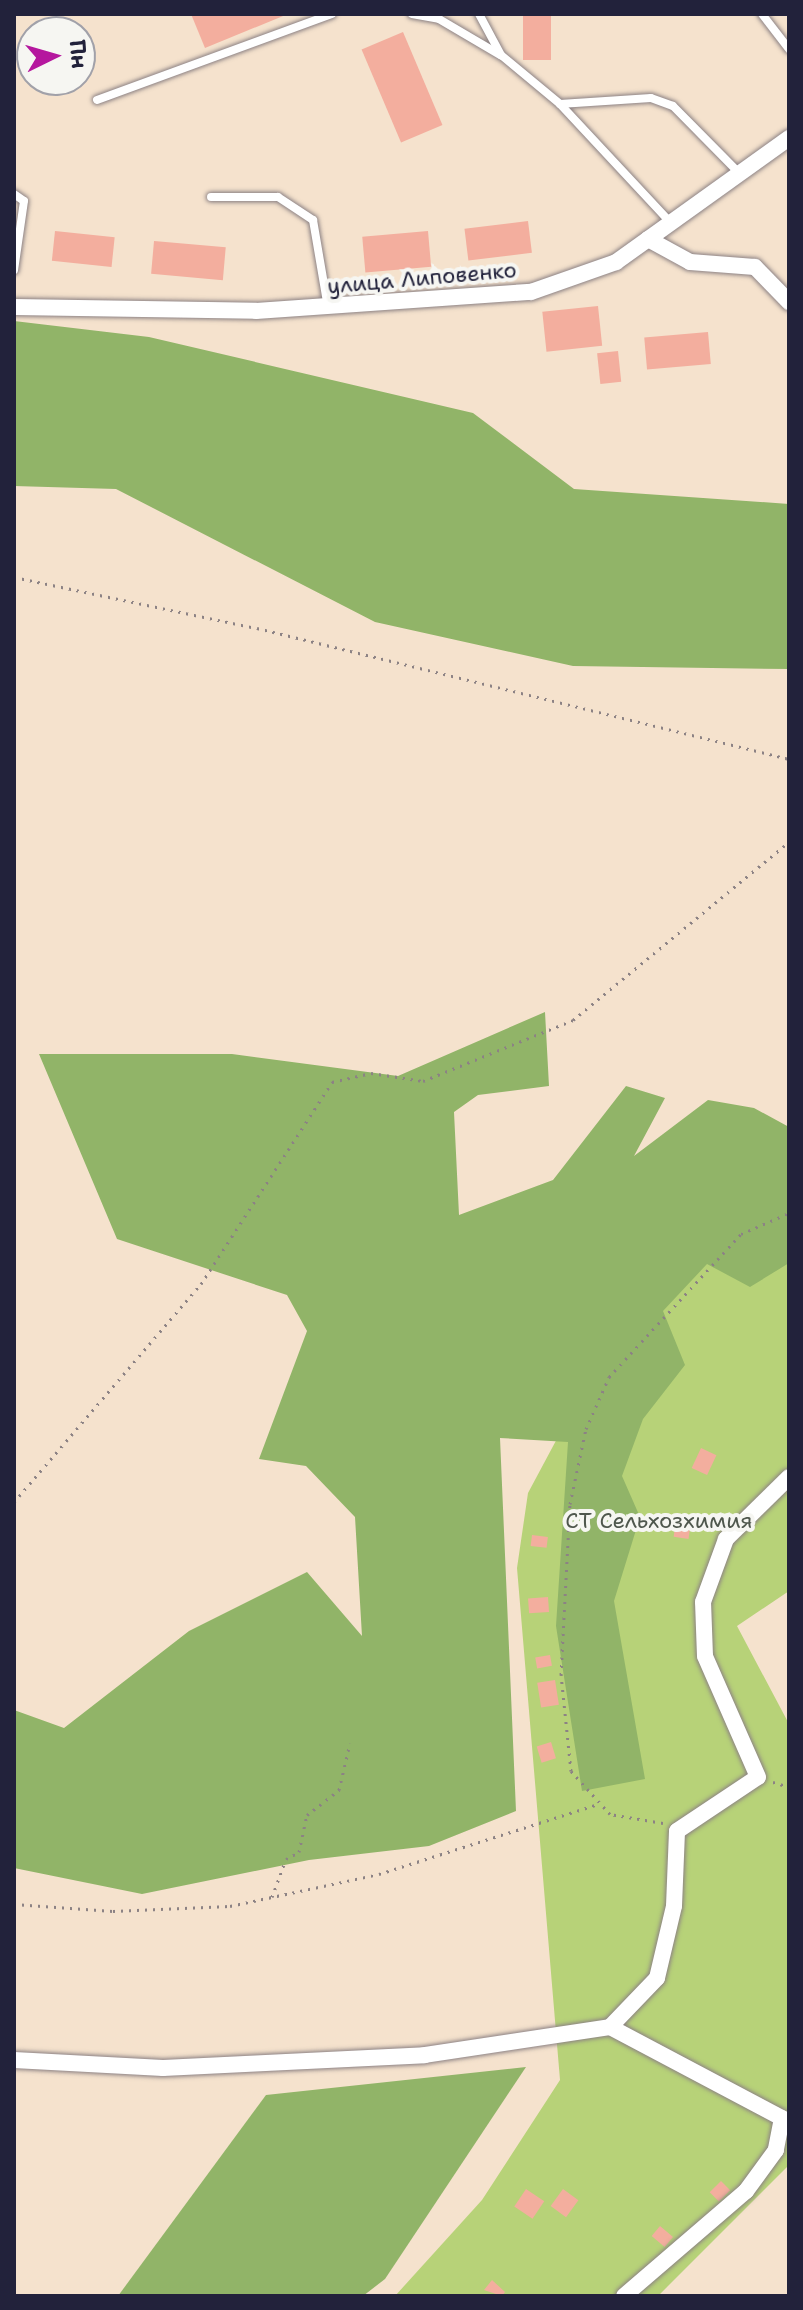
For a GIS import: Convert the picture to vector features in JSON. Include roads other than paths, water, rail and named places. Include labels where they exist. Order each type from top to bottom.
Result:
[{"type":"street","name":"улица Липовенко","points":[[14,307],[328,309],[531,292],[591,274],[648,239],[789,138]]},
{"type":"street","points":[[648,239],[690,262],[755,267],[789,302]]},
{"type":"street","points":[[610,2027],[657,1978],[674,1906],[677,1831],[758,1777],[705,1656],[703,1602],[726,1539],[789,1477]]},
{"type":"street","points":[[14,2060],[163,2068],[425,2055],[610,2027],[782,2118],[776,2150],[746,2191],[624,2296]]},
{"type":"lane","points":[[97,100],[332,14]]},
{"type":"lane","points":[[412,14],[439,19],[501,55],[560,104],[670,222]]},
{"type":"lane","points":[[479,14],[501,55]]},
{"type":"lane","points":[[762,14],[789,49]]},
{"type":"lane","points":[[560,104],[651,98],[673,106],[739,174]]},
{"type":"lane","points":[[14,194],[24,201],[14,270]]},
{"type":"lane","points":[[211,197],[278,197],[313,220],[328,309]]},
{"type":"park label","name":"СТ Сельхозхимия","points":[[659,1521]]}]
